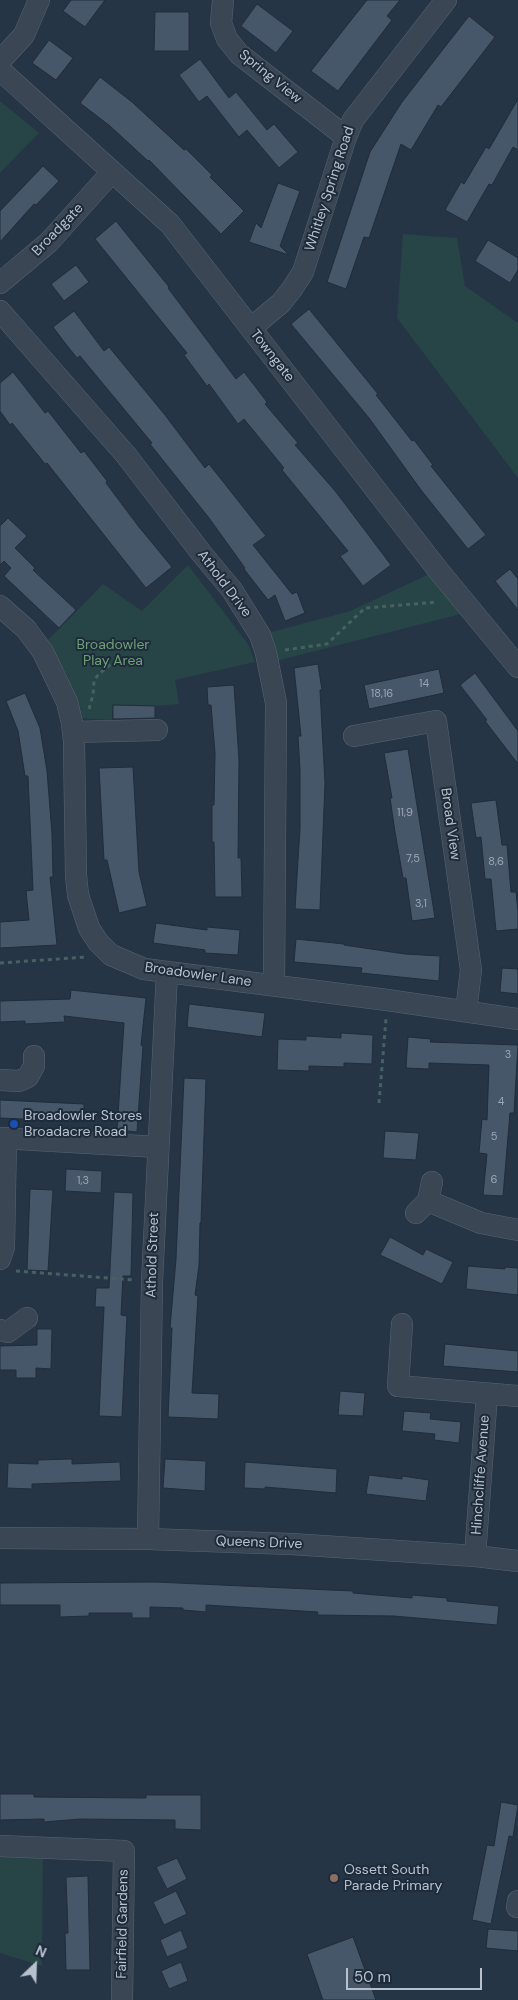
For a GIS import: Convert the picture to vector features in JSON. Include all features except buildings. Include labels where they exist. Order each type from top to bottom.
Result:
[{"type":"street","points":[[0,61],[24,35],[39,0]]},
{"type":"street","name":"Spring View","points":[[223,0],[222,23],[227,39],[239,54],[346,137]]},
{"type":"street","name":"Whitley Spring Road","points":[[251,328],[281,303],[302,272],[353,120],[446,0]]},
{"type":"street","name":"Towngate","points":[[0,70],[170,224],[438,570],[464,599],[518,667]]},
{"type":"street","name":"Broadgate","points":[[0,283],[50,242],[112,172]]},
{"type":"street","name":"Athold Drive","points":[[0,311],[126,455],[232,590],[260,635],[266,653],[276,703],[274,985]]},
{"type":"street","name":"Broadowler Lane","points":[[0,606],[26,629],[43,652],[79,732],[78,895],[88,928],[111,955],[144,969],[518,1019]]},
{"type":"street","name":"Broad View","points":[[354,736],[436,721],[470,970],[466,1011]]},
{"type":"street","points":[[79,732],[157,730]]},
{"type":"street","name":"Athold Street","points":[[148,1539],[152,1282],[167,972]]},
{"type":"street","points":[[0,1080],[19,1080],[28,1077],[34,1066],[34,1056]]},
{"type":"street","points":[[5,1264],[3,1138],[158,1147]]},
{"type":"street","points":[[425,1199],[481,1223],[518,1230]]},
{"type":"street","points":[[0,1330],[8,1332],[27,1318]]},
{"type":"street","points":[[402,1324],[398,1386],[518,1396]]},
{"type":"street","name":"Hinchcliffe Avenue","points":[[475,1556],[487,1394]]},
{"type":"street","name":"Queens Drive","points":[[0,1538],[148,1539],[291,1544],[475,1556],[518,1561]]},
{"type":"street","name":"Fairfield Gardens","points":[[0,1846],[124,1851],[122,2000]]},
{"type":"path","points":[[266,653],[327,644],[365,608],[464,599]]},
{"type":"path","points":[[79,732],[93,695],[94,681],[112,663]]},
{"type":"path","points":[[0,963],[111,955]]},
{"type":"path","points":[[379,1103],[387,1000]]},
{"type":"path","points":[[5,1264],[152,1282]]},
{"type":"green space","points":[[0,101],[39,133],[0,173]]},
{"type":"green space","points":[[403,234],[457,238],[465,286],[518,323],[518,478],[397,318]]},
{"type":"green space","name":"Broadowler Play Area","points":[[188,565],[248,644],[255,662],[175,680],[179,704],[155,706],[113,705],[112,720],[78,718],[67,675],[46,642],[103,584],[142,611]]},
{"type":"green space","points":[[438,570],[473,611],[268,663],[260,635],[350,611]]},
{"type":"green space","points":[[0,1846],[43,1847],[42,1966],[0,1953]]},
{"type":"place","name":"Broadowler Stores Broadacre Road","points":[[14,1124]]},
{"type":"place","name":"Ossett South Parade Primary","points":[[334,1878]]}]
